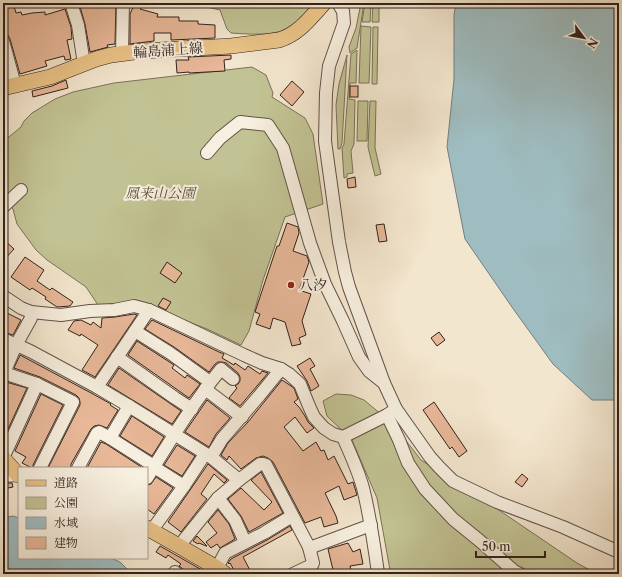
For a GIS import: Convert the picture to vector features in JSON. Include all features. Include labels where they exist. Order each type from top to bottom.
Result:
[{"type":"main road","name":"輪島浦上線","points":[[9,86],[50,78],[96,59],[122,53],[231,46],[279,40],[286,38],[299,30],[324,3]]},
{"type":"main road","points":[[3,458],[13,476]]},
{"type":"main road","points":[[150,529],[221,571]]},
{"type":"street","points":[[70,3],[78,25],[84,64]]},
{"type":"street","points":[[122,53],[123,3]]},
{"type":"street","points":[[338,3],[343,11],[344,23],[329,66],[326,93],[325,141],[334,214],[345,272],[384,383],[408,463],[425,489],[453,519],[514,571],[520,574]]},
{"type":"street","points":[[3,43],[9,86]]},
{"type":"street","points":[[207,153],[220,138],[240,122],[268,125],[283,148],[310,243],[325,284],[359,358],[369,371],[384,383]]},
{"type":"street","points":[[3,207],[21,190]]},
{"type":"street","points":[[3,296],[21,308],[31,312],[61,315],[90,311],[114,310],[134,306],[149,310],[244,356],[281,369],[289,374],[300,384],[314,417],[324,428],[333,434],[342,437],[392,412]]},
{"type":"street","points":[[97,387],[149,310]]},
{"type":"street","points":[[31,312],[31,318],[16,345],[4,374],[37,384],[72,401],[73,403],[41,467]]},
{"type":"street","points":[[135,331],[170,353],[242,417]]},
{"type":"street","points":[[3,339],[30,351],[129,406],[208,456],[239,480]]},
{"type":"street","points":[[117,357],[192,409]]},
{"type":"street","points":[[148,476],[174,434],[220,369],[233,379]]},
{"type":"street","points":[[150,529],[208,456],[281,369]]},
{"type":"street","points":[[3,458],[37,384]]},
{"type":"street","points":[[110,438],[129,406]]},
{"type":"street","points":[[392,412],[430,457],[453,481],[497,502],[563,527],[619,552]]},
{"type":"street","points":[[79,467],[97,432],[110,438],[184,486]]},
{"type":"street","points":[[342,437],[363,487],[379,574]]},
{"type":"street","points":[[179,546],[218,498],[260,464],[263,464],[266,465],[308,546],[310,547],[313,561],[312,565],[293,574]]},
{"type":"street","points":[[218,498],[234,520],[245,542]]},
{"type":"street","points":[[221,571],[225,553],[264,533],[292,516]]},
{"type":"street","points":[[310,547],[371,525]]},
{"type":"green space","points":[[169,3],[318,3],[298,21],[284,30],[258,34],[231,33],[227,29],[220,10],[207,7],[171,6]]},
{"type":"green space","points":[[361,3],[364,3],[357,48],[350,53],[349,47],[356,28]]},
{"type":"green space","points":[[365,3],[371,3],[370,22],[362,22]]},
{"type":"green space","points":[[373,3],[379,3],[379,22],[372,22]]},
{"type":"green space","points":[[361,26],[371,27],[369,83],[359,83]]},
{"type":"green space","points":[[373,27],[378,27],[377,84],[372,84]]},
{"type":"green space","points":[[357,50],[356,83],[350,83],[349,99],[355,100],[354,144],[351,151],[353,173],[347,174],[347,177],[344,178],[342,148],[344,144],[351,54]]},
{"type":"green space","points":[[347,55],[342,143],[340,149],[338,149],[336,105],[339,84]]},
{"type":"green space","name":"鳳来山公園","points":[[252,67],[266,75],[273,93],[272,97],[305,118],[313,134],[323,204],[285,217],[263,280],[249,331],[241,345],[207,329],[166,313],[100,308],[86,287],[47,260],[36,250],[17,224],[13,209],[5,198],[3,188],[4,141],[21,127],[24,121],[32,113],[55,99],[73,92],[114,83]]},
{"type":"green space","points":[[358,101],[368,101],[367,141],[357,141]]},
{"type":"green space","points":[[370,101],[376,101],[375,148],[381,174],[375,176],[368,147]]},
{"type":"green space","points":[[336,394],[351,395],[364,400],[394,425],[421,460],[481,498],[577,563],[597,574],[392,574],[377,498],[352,440],[327,416],[323,401]]},
{"type":"water","points":[[456,3],[619,3],[619,404],[615,400],[592,400],[553,364],[465,239],[447,147],[454,79],[454,15]]},
{"type":"water","points":[[13,516],[18,518],[18,559],[113,559],[120,562],[132,574],[3,574],[3,518]]},
{"type":"building","points":[[13,3],[16,13],[21,12],[22,15],[45,12],[45,15],[65,9],[71,27],[72,39],[67,40],[71,59],[65,60],[64,56],[45,61],[47,66],[20,74],[10,39],[8,35],[3,34],[3,31],[7,31],[3,16],[3,5]]},
{"type":"building","points":[[79,3],[116,3],[115,44],[107,45],[108,47],[90,52],[85,24]]},
{"type":"building","points":[[134,5],[141,8],[140,9],[158,14],[157,17],[179,17],[179,21],[198,21],[198,24],[215,25],[215,38],[171,40],[171,33],[154,33],[154,41],[130,44],[130,14]]},
{"type":"building","points":[[231,55],[231,59],[224,60],[225,71],[177,73],[176,60],[189,60],[188,57]]},
{"type":"building","points":[[66,80],[68,88],[33,97],[32,91],[52,86]]},
{"type":"building","points":[[292,81],[304,92],[292,106],[280,95]]},
{"type":"building","points":[[350,86],[358,86],[358,97],[350,97]]},
{"type":"building","points":[[355,177],[356,187],[348,188],[347,179]]},
{"type":"building","points":[[287,223],[298,227],[299,233],[293,251],[307,256],[309,262],[299,290],[311,294],[302,321],[306,335],[299,338],[301,344],[292,346],[285,322],[273,318],[270,329],[256,324],[260,314],[255,312],[277,246],[279,246]]},
{"type":"building","points":[[384,224],[387,241],[379,242],[376,225]]},
{"type":"building","points":[[3,239],[14,249],[3,261]]},
{"type":"building","points":[[25,257],[44,270],[37,281],[50,290],[52,288],[73,302],[70,306],[57,307],[45,299],[46,297],[32,288],[30,290],[11,277]]},
{"type":"building","points":[[167,262],[182,273],[175,283],[160,273]]},
{"type":"building","points":[[163,298],[171,302],[166,310],[158,306]]},
{"type":"building","points":[[3,311],[21,320],[13,335],[3,332]]},
{"type":"building","points":[[134,314],[137,315],[95,377],[82,370],[98,345],[81,334],[80,336],[68,330],[74,321],[81,320],[91,325],[93,322],[101,328],[102,318]]},
{"type":"building","points":[[152,320],[224,354],[222,358],[234,365],[235,363],[245,370],[248,366],[260,374],[262,371],[268,373],[240,406],[229,398],[237,388],[235,386],[240,381],[238,373],[226,363],[222,362],[215,364],[209,372],[174,347],[145,329]]},
{"type":"building","points":[[439,332],[445,340],[437,346],[431,338]]},
{"type":"building","points":[[137,341],[174,365],[172,368],[185,378],[187,375],[200,384],[189,398],[128,355]]},
{"type":"building","points":[[20,355],[111,404],[110,405],[118,410],[107,428],[99,425],[94,426],[91,429],[71,464],[71,467],[49,467],[80,405],[79,398],[76,395],[40,377],[14,368]]},
{"type":"building","points":[[310,358],[315,366],[310,369],[319,386],[311,391],[307,381],[297,366]]},
{"type":"building","points":[[119,368],[181,411],[172,424],[108,385]]},
{"type":"building","points":[[282,380],[294,388],[298,399],[294,402],[314,428],[307,433],[295,417],[284,427],[303,451],[316,442],[321,451],[324,450],[328,460],[334,456],[348,484],[353,482],[357,495],[344,500],[339,486],[325,493],[338,523],[324,527],[321,517],[305,523],[273,462],[268,458],[263,456],[256,458],[241,469],[229,456],[227,460],[221,455],[228,443],[248,422]]},
{"type":"building","points":[[3,382],[27,388],[3,440]]},
{"type":"building","points":[[41,394],[63,405],[33,467],[22,463],[26,457],[15,451]]},
{"type":"building","points":[[207,400],[230,418],[216,434],[209,447],[185,432]]},
{"type":"building","points":[[434,402],[467,451],[459,457],[452,447],[450,449],[423,410]]},
{"type":"building","points":[[132,416],[164,437],[152,456],[120,436]]},
{"type":"building","points":[[101,442],[141,467],[88,467]]},
{"type":"building","points":[[177,445],[195,456],[182,476],[164,465]]},
{"type":"building","points":[[208,464],[227,480],[224,483],[214,474],[201,494],[207,499],[181,532],[168,522]]},
{"type":"building","points":[[261,472],[283,513],[249,532],[241,516],[228,499],[241,488],[264,510],[272,502],[251,480]]},
{"type":"building","points":[[522,474],[528,479],[522,487],[515,482]]},
{"type":"building","points":[[156,477],[173,488],[154,514],[148,510],[148,485],[151,484]]},
{"type":"building","points":[[3,483],[12,483],[13,487],[3,489]]},
{"type":"building","points":[[218,510],[229,524],[235,539],[220,548],[217,544],[211,548],[206,542],[217,533],[208,522]]},
{"type":"building","points":[[290,526],[292,530],[243,557],[252,574],[236,574],[230,563],[228,563],[231,559]]},
{"type":"building","points":[[197,536],[207,546],[193,541]]},
{"type":"building","points":[[348,543],[353,552],[360,549],[363,564],[350,566],[352,574],[334,574],[328,549]]},
{"type":"building","points":[[160,546],[202,570],[205,574],[191,574],[189,571],[184,574],[183,569],[179,566],[181,564],[168,555],[166,558],[156,552]]},
{"type":"place","name":"八汐","points":[[291,285]]}]
